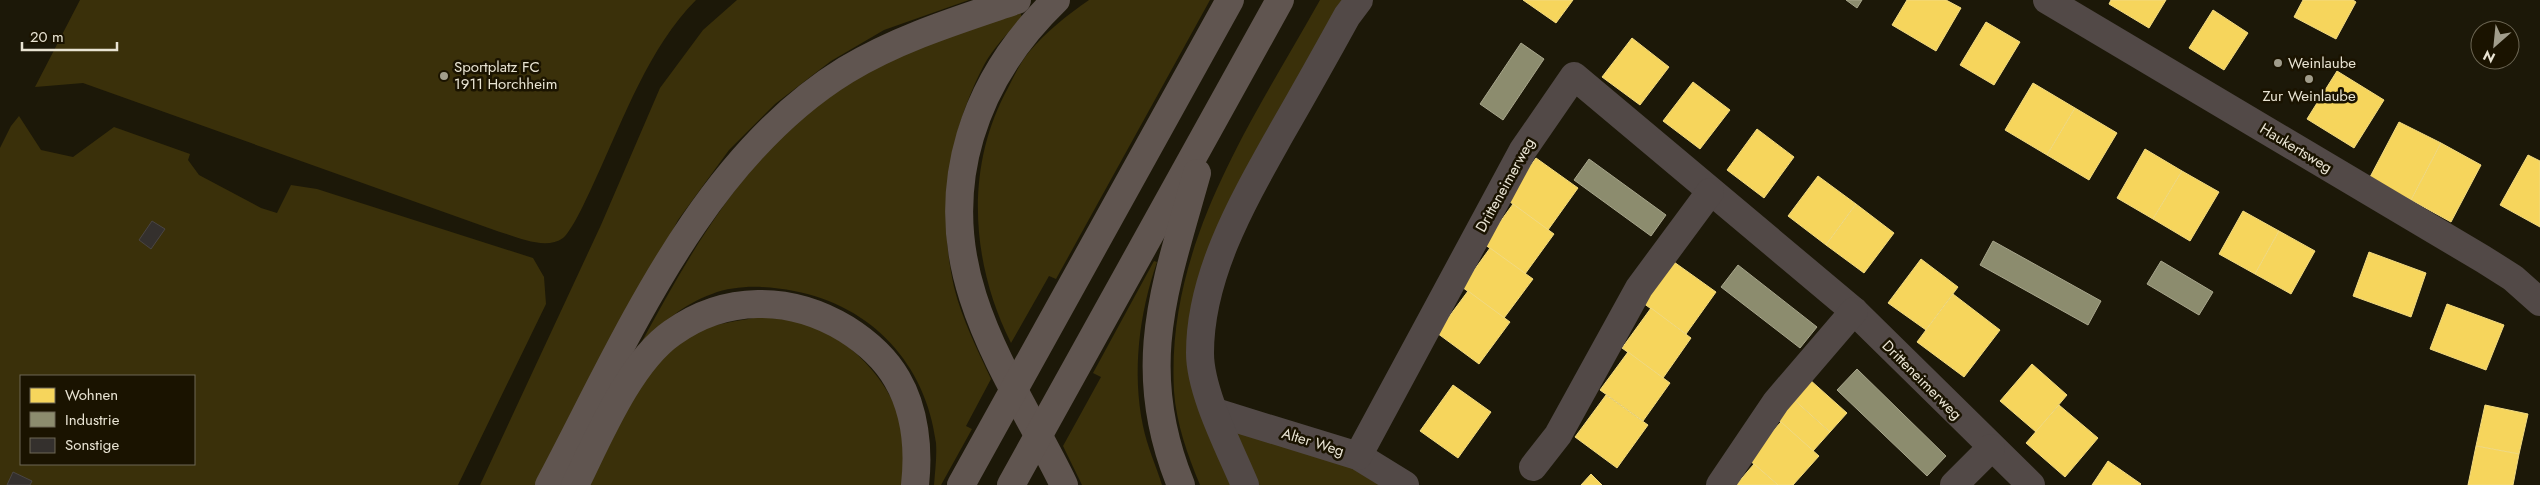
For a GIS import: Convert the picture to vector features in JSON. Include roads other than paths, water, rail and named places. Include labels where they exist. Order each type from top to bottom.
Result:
[{"type":"highway","points":[[549,485],[645,304],[688,233],[749,151],[788,113],[816,90],[847,70],[930,29],[1017,0]]},
{"type":"highway","points":[[1056,0],[1013,48],[998,71],[978,111],[965,161],[961,235],[968,276],[984,325],[1064,485]]},
{"type":"highway","points":[[961,485],[1230,0]]},
{"type":"highway","points":[[1011,485],[1280,0]]},
{"type":"highway","points":[[1181,485],[1166,441],[1159,408],[1155,371],[1157,337],[1168,272],[1209,128]]},
{"type":"highway","points":[[575,485],[615,404],[643,363],[664,340],[690,321],[711,312],[736,305],[761,302],[788,305],[814,312],[859,337],[881,358],[897,378],[914,425],[917,448],[915,485]]},
{"type":"street","points":[[1245,485],[1214,412],[1205,381],[1200,354],[1209,295],[1222,250],[1238,211],[1347,16],[1359,0]]},
{"type":"street","name":"Haukertsweg","points":[[2047,0],[2483,259],[2513,278],[2540,302]]},
{"type":"street","name":"Dritteneimerweg","points":[[1358,456],[1523,150],[1574,76],[1854,312],[2031,485]]},
{"type":"street","points":[[1534,467],[1558,434],[1639,288],[1710,192]]},
{"type":"street","points":[[1720,485],[1776,402],[1854,312]]},
{"type":"street","name":"Alter Weg","points":[[1214,412],[1358,456],[1405,485]]},
{"type":"street","points":[[1954,485],[1991,448]]},
{"type":"place","name":"Weinlaube","points":[[2278,63]]},
{"type":"place","name":"Sportplatz FC 1911 Horchheim","points":[[444,76]]},
{"type":"place","name":"Zur Weinlaube","points":[[2309,79]]}]
